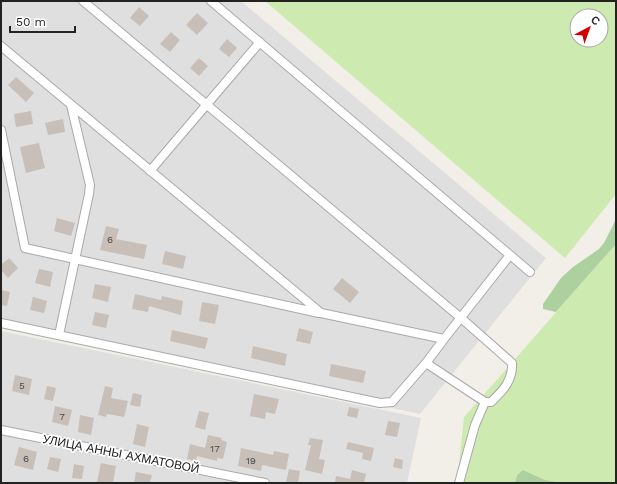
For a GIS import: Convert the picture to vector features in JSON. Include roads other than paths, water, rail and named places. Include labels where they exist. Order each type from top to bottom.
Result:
[{"type":"lane","points":[[83,1],[461,318],[512,363],[512,372],[508,384],[492,402],[485,402],[426,363]]},
{"type":"lane","points":[[211,1],[530,272]]},
{"type":"lane","points":[[150,171],[260,42]]},
{"type":"lane","points":[[2,48],[321,313]]},
{"type":"lane","points":[[59,335],[76,260],[90,185],[71,105]]},
{"type":"lane","points":[[1,130],[25,248],[444,339]]},
{"type":"lane","points":[[1,323],[380,403],[392,402],[426,363],[510,255]]},
{"type":"lane","points":[[459,483],[475,425],[485,402]]},
{"type":"lane","name":"УЛИЦА АННЫ АХМАТОВОЙ","points":[[1,430],[265,483]]}]
